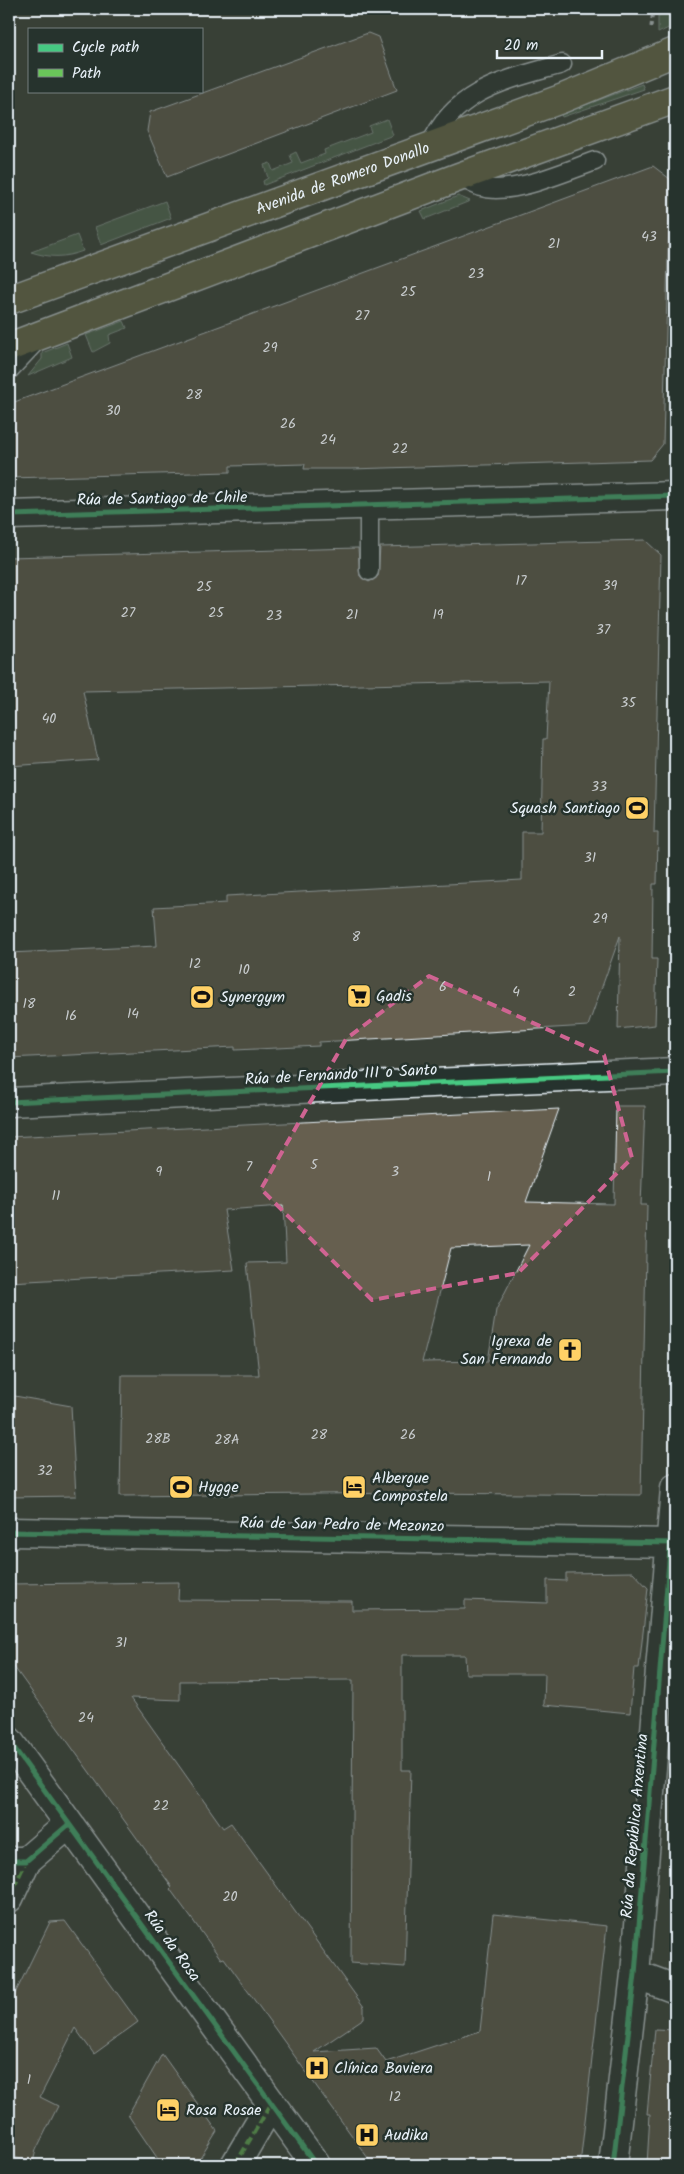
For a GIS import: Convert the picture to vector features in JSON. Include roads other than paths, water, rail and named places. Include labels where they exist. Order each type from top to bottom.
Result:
[{"type":"main road","name":"Avenida de Romero Donallo","points":[[9,300],[561,99],[675,52]]},
{"type":"main road","points":[[9,347],[460,177],[675,99]]},
{"type":"street","name":"Rúa de Santiago de Chile","points":[[9,515],[369,507],[675,496]]},
{"type":"street","name":"Rúa de Fernando III o Santo","points":[[9,1102],[675,1072]]},
{"type":"street","name":"Rúa da República Arxentina","points":[[613,2165],[635,1974],[673,1543],[675,1488]]},
{"type":"street","name":"Rúa de San Pedro de Mezonzo","points":[[9,1532],[673,1543]]},
{"type":"street","name":"Rúa da Rosa","points":[[9,1741],[316,2165]]},
{"type":"street","points":[[9,1898],[17,1861],[68,1825]]},
{"type":"street","points":[[635,1974],[675,1989]]},
{"type":"street","points":[[235,2165],[271,2104]]},
{"type":"lane","points":[[430,146],[438,127],[456,107],[478,93],[513,78],[562,64]]},
{"type":"lane","points":[[460,177],[482,187],[504,188],[531,184],[595,161]]},
{"type":"lane","points":[[9,370],[41,335]]},
{"type":"lane","points":[[369,507],[369,572]]},
{"type":"place","name":"Squash Santiago","points":[[637,808]]},
{"type":"place","name":"Gadis","points":[[359,996]]},
{"type":"place","name":"Synergym","points":[[202,997]]},
{"type":"place","name":"Igrexa de San Fernando","points":[[570,1350]]},
{"type":"place","name":"Hygge","points":[[181,1487]]},
{"type":"place","name":"Albergue Compostela","points":[[354,1487]]},
{"type":"place","name":"Clínica Baviera","points":[[317,2068]]},
{"type":"place","name":"Rosa Rosae","points":[[168,2110]]},
{"type":"place","name":"Audika","points":[[367,2135]]}]
